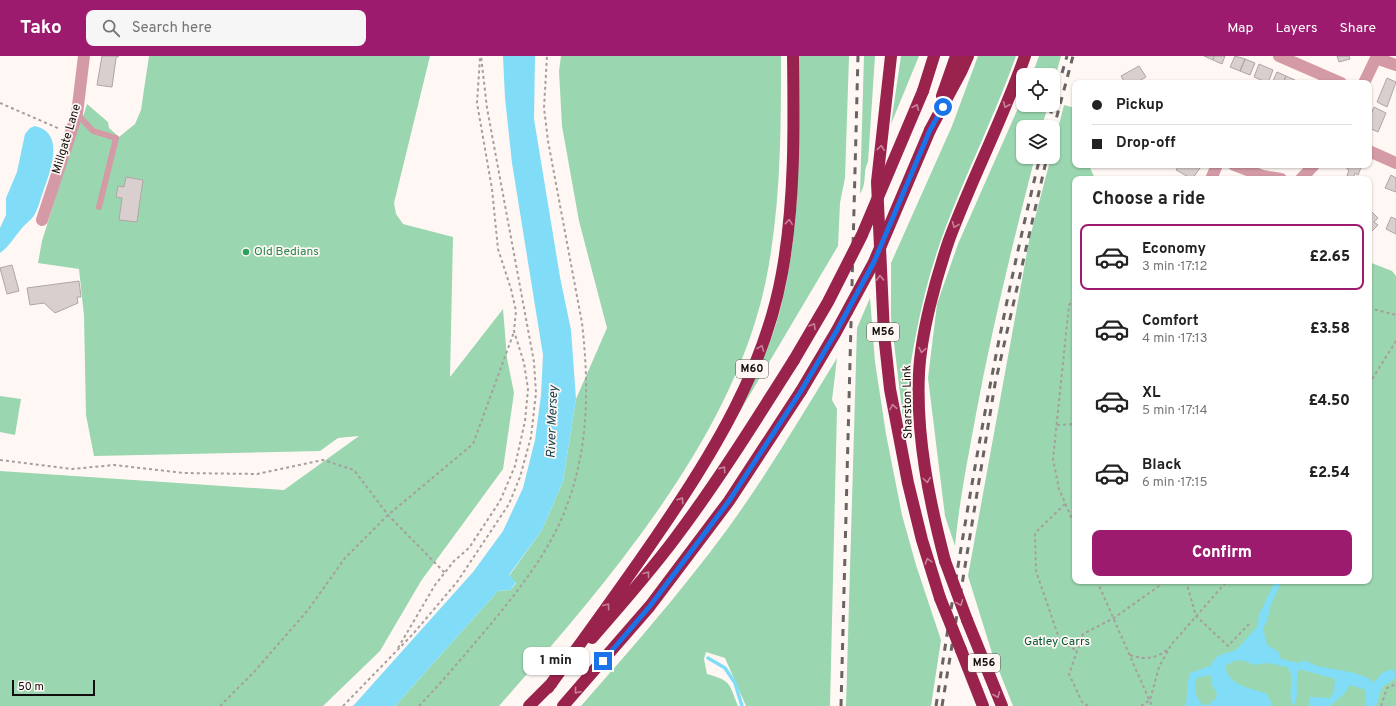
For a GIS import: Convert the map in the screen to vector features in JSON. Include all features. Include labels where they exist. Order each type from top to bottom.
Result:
[{"type":"highway","name":"M60","points":[[548,688],[691,486],[728,424],[759,352],[775,304],[782,273],[786,244],[792,191],[793,56]]},
{"type":"highway","name":"M60","points":[[529,706],[548,688],[635,589],[676,537],[754,424],[794,360],[828,302],[862,235],[923,91],[934,56]]},
{"type":"highway","points":[[563,706],[650,606],[729,501],[801,391],[836,332],[874,262],[930,130],[956,56]]},
{"type":"highway","points":[[930,130],[968,56]]},
{"type":"highway","name":"Sharston Link","points":[[1002,706],[945,561],[932,513],[922,444],[919,372],[924,338],[938,273],[1025,56]]},
{"type":"highway","name":"Sharston Link","points":[[891,58],[877,182],[884,334],[891,396],[906,476],[922,540],[940,598],[983,706]]},
{"type":"street","name":"Millgate Lane","points":[[42,220],[77,114],[84,56]]},
{"type":"street","points":[[1279,56],[1334,80]]},
{"type":"street","points":[[1365,80],[1376,57],[1396,65]]},
{"type":"street","points":[[1372,152],[1396,163]]},
{"type":"street","points":[[1242,168],[1263,176]]},
{"type":"street","points":[[1305,176],[1311,168]]},
{"type":"lane","points":[[77,114],[93,131],[116,138],[99,207]]},
{"type":"path","points":[[220,706],[254,672],[308,610],[345,558],[388,515],[474,444],[514,331],[516,311],[511,289],[498,249],[492,189],[477,103],[481,56]]},
{"type":"path","points":[[343,706],[397,651],[457,582],[509,504],[520,477],[531,437],[536,393],[534,362],[487,108],[481,56]]},
{"type":"path","points":[[419,706],[449,675],[514,596],[547,548],[567,506],[582,447],[588,392],[585,350],[581,316],[548,141],[544,108],[547,56]]},
{"type":"path","points":[[0,103],[70,133]]},
{"type":"path","points":[[1072,302],[1069,305],[1053,459],[1059,489],[1072,519]]},
{"type":"path","points":[[1373,308],[1396,315]]},
{"type":"path","points":[[397,651],[435,584],[469,548],[496,507],[515,466],[525,421],[528,389],[524,363],[514,331]]},
{"type":"path","points":[[1372,379],[1396,341]]},
{"type":"path","points":[[1057,424],[1072,424]]},
{"type":"path","points":[[0,460],[72,469],[114,466],[184,473],[256,474],[324,460],[354,470],[388,515],[445,573]]},
{"type":"path","points":[[1066,504],[1035,533],[1036,571],[1060,641],[1077,651]]},
{"type":"path","points":[[1098,584],[1152,706]]},
{"type":"path","points":[[1088,706],[1082,702],[1069,674],[1083,634],[1114,618],[1162,584]]},
{"type":"path","points":[[1187,584],[1196,616],[1228,646],[1249,624]]},
{"type":"path","points":[[1141,706],[1150,700],[1159,667],[1169,649],[1224,584]]},
{"type":"path","points":[[1130,655],[1148,658],[1161,655],[1169,649]]},
{"type":"path","points":[[1381,706],[1387,688],[1396,684]]},
{"type":"green space","points":[[149,56],[430,56],[394,203],[396,214],[403,224],[453,237],[450,377],[503,309],[507,358],[514,393],[503,469],[421,581],[380,651],[323,706],[0,706],[0,471],[284,490],[359,436],[338,438],[320,451],[94,456],[86,415],[84,316],[79,269],[38,263],[42,241],[76,132],[74,130],[84,114],[87,104],[108,122],[109,128],[119,137],[135,124],[141,110]]},
{"type":"green space","points":[[561,56],[781,56],[779,168],[775,224],[766,280],[749,339],[725,397],[695,453],[660,508],[621,561],[499,706],[395,706],[498,591],[511,590],[516,583],[509,576],[542,530],[563,481],[576,399],[607,328],[579,221],[562,126],[559,71]]},
{"type":"green space","points":[[799,56],[849,56],[845,178],[840,203],[838,246],[739,413],[764,356],[777,321],[791,256],[795,223],[799,156]]},
{"type":"green space","points":[[864,56],[875,56],[868,162],[865,170],[864,185],[860,194]]},
{"type":"green space","points":[[901,56],[919,56],[891,124]]},
{"type":"green space","points":[[978,56],[1016,56],[937,252],[918,322],[903,418],[891,318],[891,263],[952,126]]},
{"type":"green space","points":[[1039,56],[1061,56],[1058,68],[1035,68]]},
{"type":"green space","name":"Gatley Carrs","points":[[1064,105],[1072,107],[1072,168],[1090,168],[1094,176],[1072,176],[1072,584],[1372,584],[1372,263],[1392,271],[1396,276],[1396,706],[1013,706],[992,653],[968,576],[1029,241],[1049,164],[1060,164],[1060,121]]},
{"type":"green space","points":[[1016,112],[1046,112],[1044,120],[1016,120],[1016,164],[1033,164],[1003,285],[982,382],[964,480],[955,546],[945,516],[928,378],[937,304],[958,244]]},
{"type":"green space","points":[[870,298],[875,362],[886,434],[902,515],[916,565],[941,640],[931,706],[846,706],[857,328]]},
{"type":"green space","points":[[837,358],[832,400],[837,409],[830,706],[746,706],[725,658],[706,652],[704,659],[707,674],[715,676],[728,684],[738,706],[581,706],[674,598],[726,531],[769,468]]},
{"type":"green space","points":[[0,396],[21,399],[15,435],[0,432]]},
{"type":"water","name":"River Mersey","points":[[503,56],[535,56],[534,119],[560,277],[571,330],[576,399],[563,481],[542,530],[509,575],[516,582],[511,590],[498,591],[395,706],[353,706],[473,572],[503,531],[523,488],[535,440],[541,395],[543,355],[512,163],[505,98]]},
{"type":"water","points":[[35,126],[45,130],[50,136],[53,145],[52,164],[35,214],[9,245],[0,253],[0,228],[6,215],[6,198],[17,172],[25,134],[30,128]]},
{"type":"water","points":[[1274,584],[1281,584],[1271,604],[1267,621],[1263,628],[1267,645],[1278,651],[1281,659],[1299,663],[1304,660],[1317,666],[1355,673],[1370,679],[1373,683],[1383,672],[1393,669],[1396,676],[1393,680],[1382,687],[1376,706],[1366,706],[1366,690],[1350,685],[1344,694],[1330,706],[1309,706],[1310,697],[1330,698],[1334,691],[1335,679],[1299,669],[1297,678],[1297,696],[1294,706],[1291,699],[1291,675],[1287,667],[1267,663],[1253,665],[1246,661],[1239,660],[1225,666],[1227,673],[1241,685],[1267,694],[1273,706],[1186,706],[1190,673],[1210,666],[1217,656],[1236,650],[1257,627],[1259,615]],"holes":[[[1210,675],[1212,679],[1211,683],[1217,694],[1216,698],[1208,705],[1203,705],[1198,699],[1196,692],[1195,685],[1197,678]]]},
{"type":"building","points":[[102,56],[119,56],[116,58],[112,87],[97,85]]},
{"type":"building","points":[[1204,56],[1214,56],[1213,60]]},
{"type":"building","points":[[1214,56],[1225,56],[1222,64],[1213,60]]},
{"type":"building","points":[[1235,56],[1245,59],[1240,71],[1230,67]]},
{"type":"building","points":[[1337,56],[1349,56],[1350,59],[1339,62]]},
{"type":"building","points":[[1245,59],[1255,63],[1250,75],[1240,71]]},
{"type":"building","points":[[1259,64],[1273,70],[1269,80],[1261,80],[1254,77]]},
{"type":"building","points":[[1139,66],[1146,77],[1141,80],[1123,80],[1121,76]]},
{"type":"building","points":[[1277,72],[1286,76],[1284,80],[1273,80]]},
{"type":"building","points":[[1286,76],[1295,80],[1284,80]]},
{"type":"building","points":[[1387,78],[1396,82],[1387,107],[1377,102]]},
{"type":"building","points":[[1374,107],[1386,113],[1378,132],[1372,129],[1372,112]]},
{"type":"building","points":[[1177,168],[1200,168],[1194,176],[1187,176],[1176,170]]},
{"type":"building","points":[[1361,168],[1358,175],[1355,173],[1354,176],[1347,176],[1349,170],[1347,169]]},
{"type":"building","points":[[1391,175],[1396,178],[1396,192],[1385,188]]},
{"type":"building","points":[[126,177],[143,180],[137,222],[119,220],[122,198],[116,197],[118,186],[124,187]]},
{"type":"building","points":[[1372,212],[1378,218],[1374,222],[1378,225],[1372,231]]},
{"type":"building","points":[[1391,217],[1396,219],[1396,234],[1386,229]]},
{"type":"building","points":[[12,265],[19,291],[7,294],[0,268]]},
{"type":"building","points":[[79,281],[81,297],[77,297],[78,303],[55,313],[44,303],[30,305],[27,288]]},
{"type":"waterway","points":[[708,658],[725,668],[735,683],[742,706]]},
{"type":"railway","points":[[841,706],[858,56]]},
{"type":"railway","points":[[1062,73],[1067,56]]},
{"type":"railway","points":[[1056,120],[1073,56]]},
{"type":"railway","points":[[1049,120],[1051,112]]},
{"type":"railway","points":[[936,706],[969,499],[982,430],[1009,293],[1038,164]]},
{"type":"railway","points":[[942,706],[995,384],[1045,164]]},
{"type":"place","name":"Old Bedians","points":[[246,252]]},
{"type":"route","points":[[603,661],[650,606],[729,501],[801,391],[836,332],[874,262],[903,198],[930,130],[943,107]]}]
